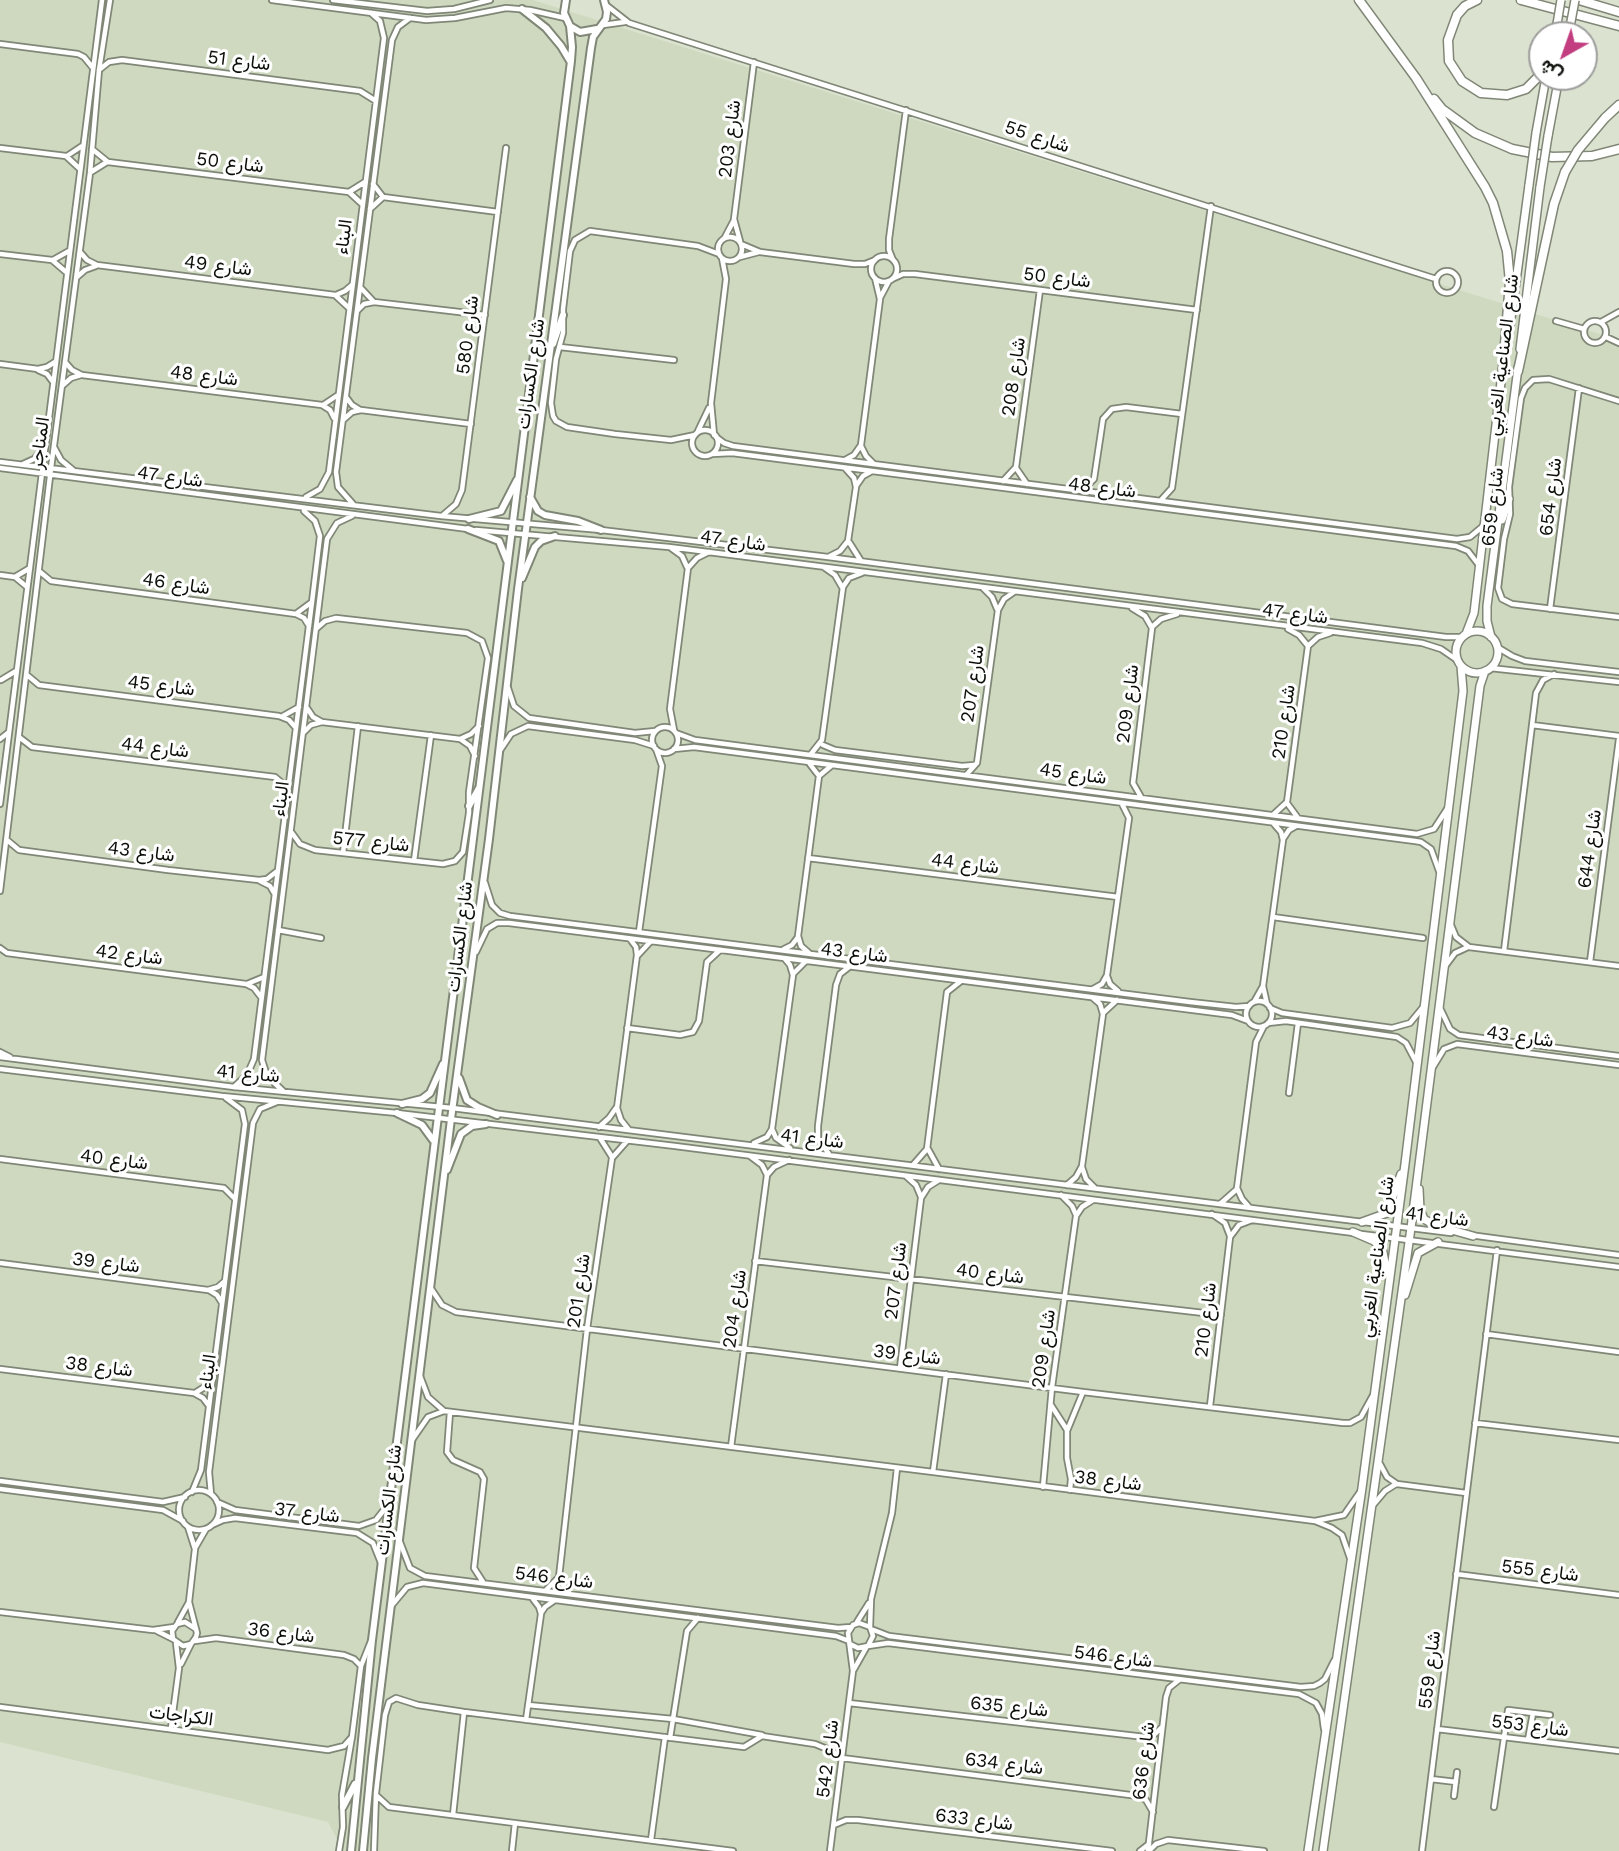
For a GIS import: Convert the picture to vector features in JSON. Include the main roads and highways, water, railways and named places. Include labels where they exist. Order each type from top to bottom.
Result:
[{"type":"highway","points":[[1359,0],[1416,78],[1485,187],[1502,226],[1510,282],[1503,369]]},
{"type":"highway","points":[[1477,0],[1465,6],[1457,15],[1448,40],[1450,61],[1462,81],[1486,94],[1507,95],[1528,87]]},
{"type":"highway","points":[[1521,0],[1619,26]]},
{"type":"highway","points":[[1577,0],[1619,12]]},
{"type":"highway","points":[[1416,78],[1442,109],[1475,133],[1512,149],[1552,157],[1592,156],[1619,149]]},
{"type":"highway","points":[[1518,371],[1554,204],[1565,172],[1578,150],[1619,105]]},
{"type":"main road","points":[[1558,21],[1562,0]]},
{"type":"main road","points":[[1572,21],[1577,0]]},
{"type":"main road","name":"شارع الصناعية الغربي","points":[[1464,635],[1474,612],[1503,369],[1544,91]]},
{"type":"main road","name":"شارع الصناعية الغربي","points":[[1491,637],[1487,614],[1540,187],[1556,91]]},
{"type":"main road","points":[[1496,540],[1509,499]]},
{"type":"main road","points":[[1479,631],[1491,637],[1497,647],[1496,660],[1488,670],[1472,673],[1459,663],[1456,648],[1464,635],[1479,631]]},
{"type":"main road","name":"شارع الصناعية الغربي","points":[[1308,1851],[1362,1488],[1397,1227],[1463,691],[1459,663]]},
{"type":"main road","name":"شارع الصناعية الغربي","points":[[1323,1851],[1411,1228],[1480,686],[1488,670]]},
{"type":"main road","points":[[1362,1222],[1387,1213],[1405,1164]]},
{"type":"main road","points":[[1417,1181],[1420,1210],[1424,1219],[1434,1225],[1474,1236]]},
{"type":"main road","points":[[1353,1231],[1382,1248],[1386,1258],[1388,1288]]},
{"type":"main road","points":[[1400,1305],[1416,1256],[1424,1247],[1438,1242]]}]
